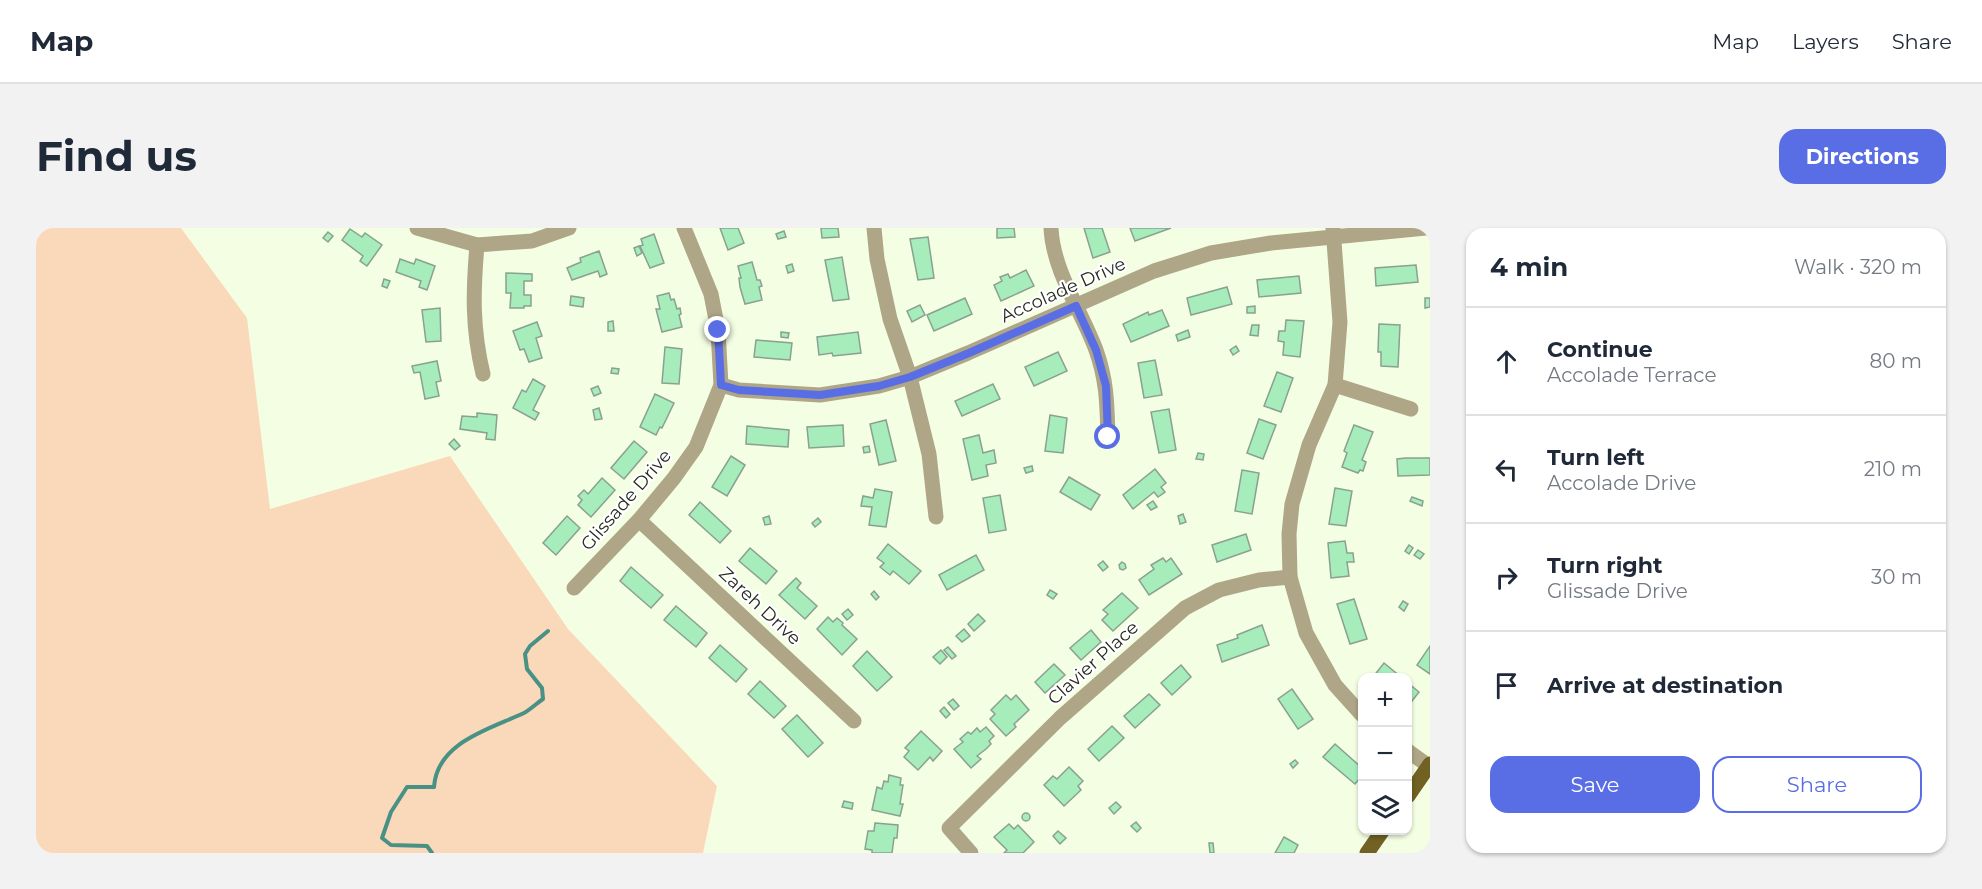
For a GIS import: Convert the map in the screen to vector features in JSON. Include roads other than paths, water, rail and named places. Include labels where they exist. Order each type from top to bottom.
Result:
[{"type":"main road","points":[[1412,789],[1430,766]]},
{"type":"main road","points":[[1367,853],[1380,835]]},
{"type":"street","points":[[417,228],[477,245],[532,241],[568,228]]},
{"type":"street","name":"Glissade Drive","points":[[573,588],[639,520],[674,478],[696,447],[721,385],[718,330],[711,294],[684,228]]},
{"type":"street","points":[[874,228],[877,259],[890,319],[910,377],[929,453],[936,517]]},
{"type":"street","points":[[1051,228],[1064,280],[1096,350],[1106,386],[1108,437]]},
{"type":"street","name":"Accolade Drive","points":[[721,385],[739,390],[820,395],[879,386],[910,377],[1154,271],[1211,253],[1333,232],[1426,228]]},
{"type":"street","points":[[1333,232],[1340,322],[1335,385],[1309,446],[1292,504],[1289,534],[1290,577],[1306,633],[1335,685],[1358,711]]},
{"type":"street","points":[[477,245],[473,291],[476,342],[483,374]]},
{"type":"street","points":[[1335,385],[1411,409]]},
{"type":"street","name":"Zareh Drive","points":[[639,520],[854,721]]},
{"type":"street","name":"Clavier Place","points":[[971,853],[949,828],[1060,718],[1185,608],[1219,590],[1259,580],[1290,577]]},
{"type":"street","points":[[1412,754],[1430,766]]},
{"type":"waterway","points":[[432,853],[427,846],[391,845],[382,838],[391,812],[407,787],[434,787],[437,772],[445,759],[467,739],[524,713],[543,699],[542,688],[527,669],[525,654],[530,646],[548,631]]}]
